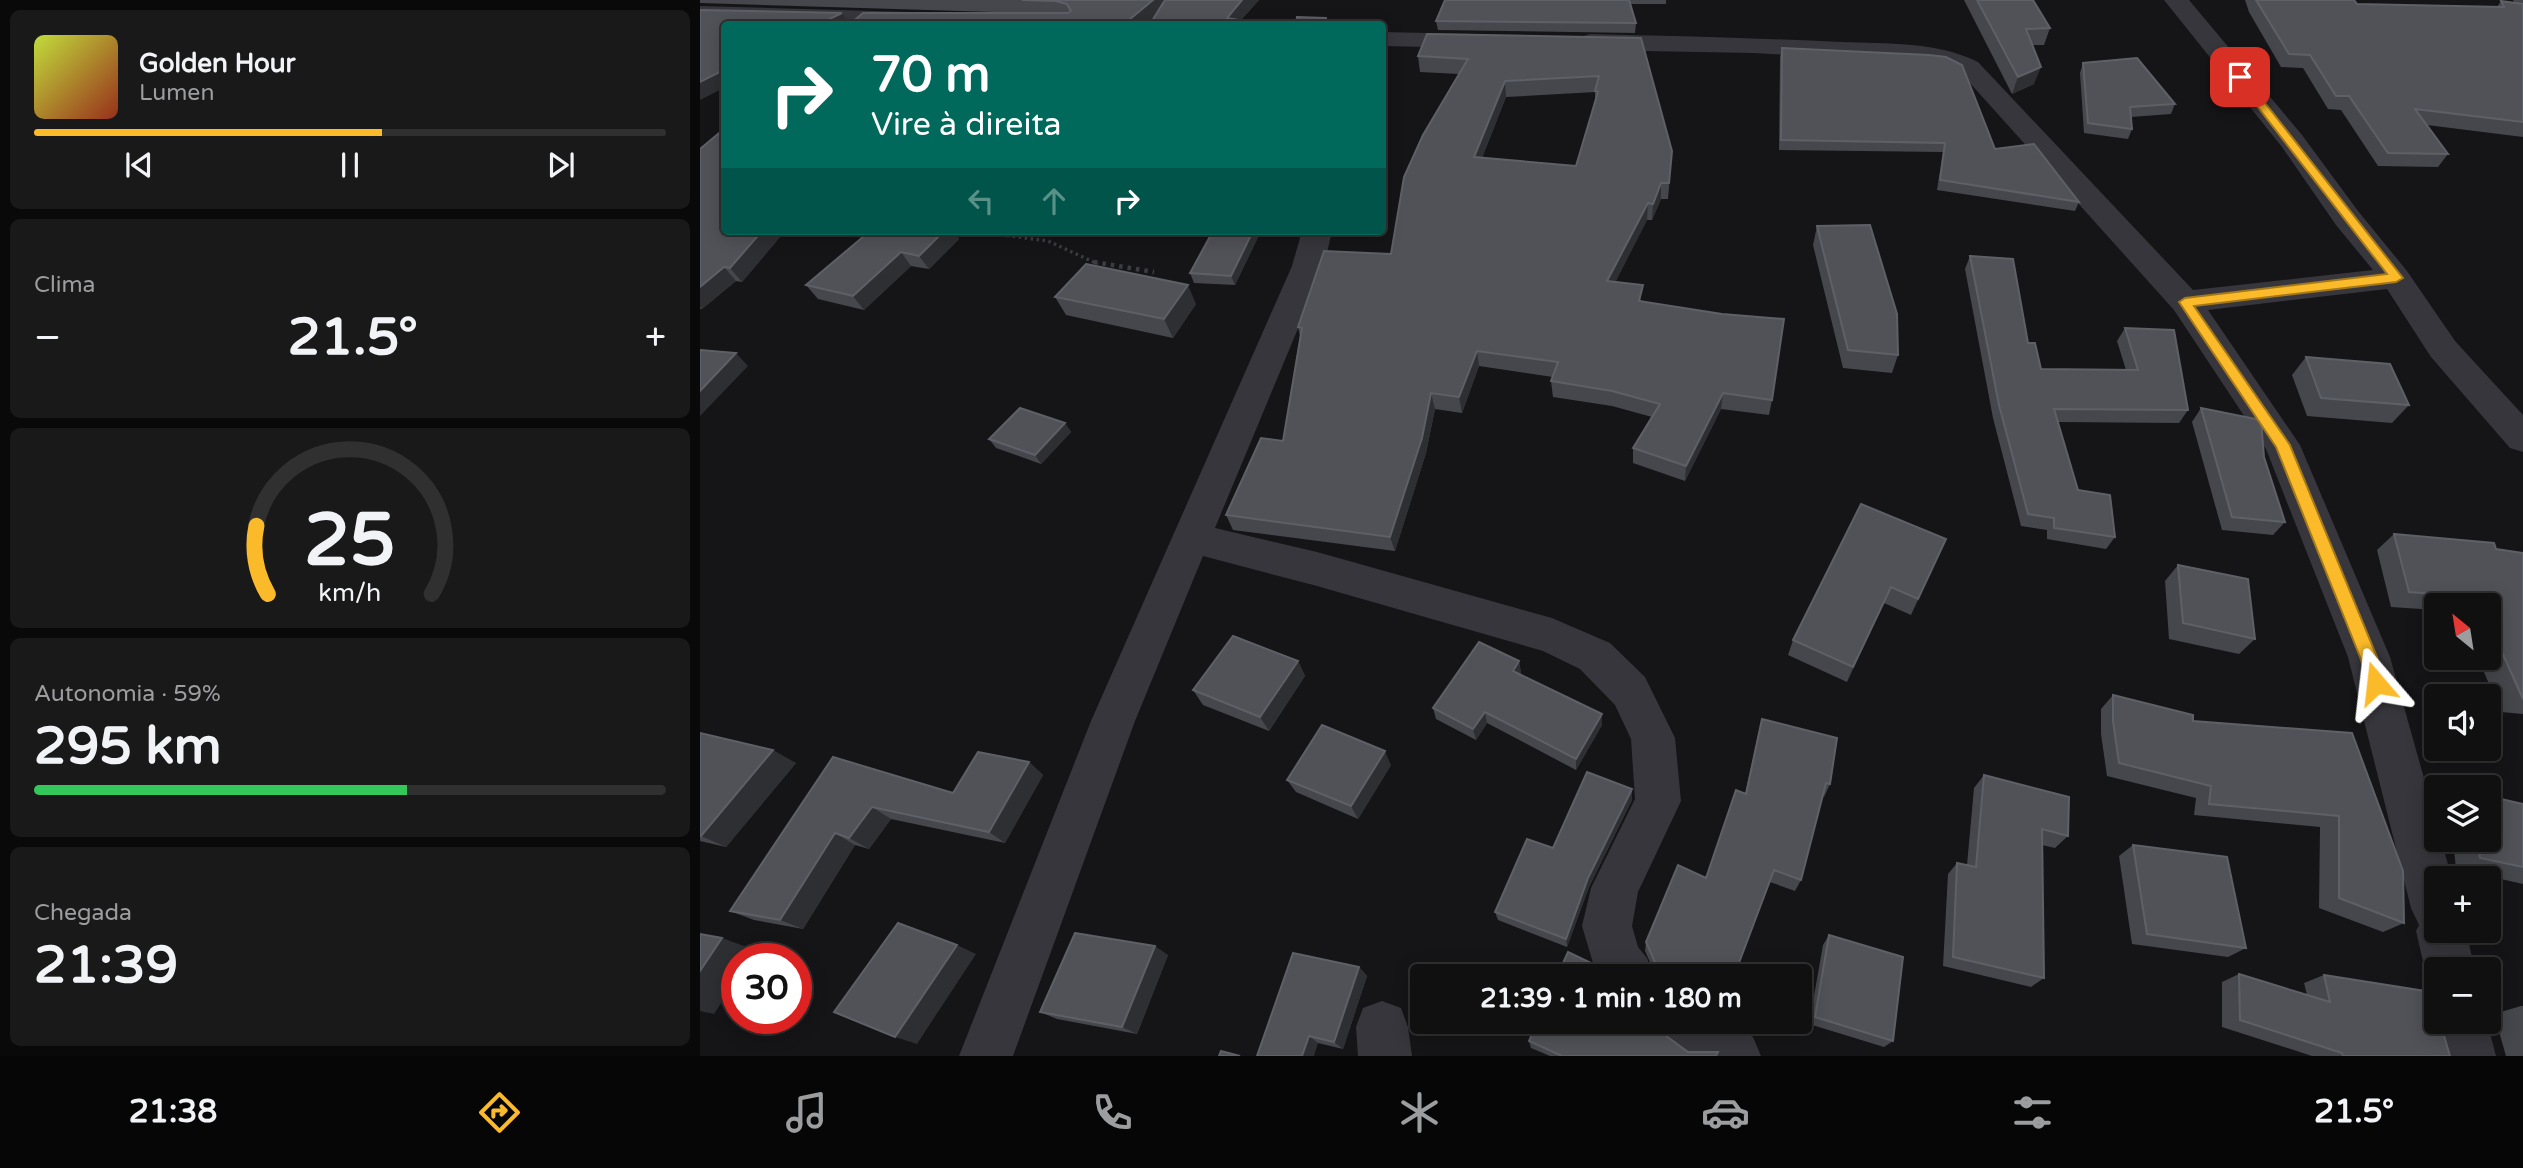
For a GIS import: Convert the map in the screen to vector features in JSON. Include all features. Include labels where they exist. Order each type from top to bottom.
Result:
[{"type":"street","points":[[2176,0],[2292,141],[2347,218],[2396,278],[2443,349],[2523,438]]},
{"type":"street","points":[[700,13],[886,18],[922,10]]},
{"type":"street","points":[[1386,40],[1509,41]]},
{"type":"street","points":[[1564,42],[1753,45],[1927,54],[1951,58],[1969,67],[2185,302],[2282,445],[2369,657],[2425,866]]},
{"type":"street","points":[[986,1056],[1113,721],[1308,266],[1316,235]]},
{"type":"street","points":[[2185,302],[2338,287],[2396,278]]},
{"type":"street","points":[[1193,538],[1317,569],[1552,636],[1595,656],[1604,664],[1630,691],[1653,738],[1658,801],[1615,888],[1607,926],[1619,964]]},
{"type":"street","points":[[1701,1034],[1734,1056]]},
{"type":"street","points":[[2464,1034],[2469,1056]]},
{"type":"path","points":[[1004,235],[1048,241],[1100,265],[1154,272]]},
{"type":"building","points":[[1022,0],[1153,0],[1128,21],[854,21],[863,13],[1071,11],[1067,4]]},
{"type":"building","points":[[1165,0],[1242,0],[1227,18],[1245,21],[1152,21]]},
{"type":"building","points":[[1445,0],[1629,0],[1636,23],[1436,21]]},
{"type":"building","points":[[1977,0],[2033,0],[2050,28],[2026,29],[2041,67],[2018,77]]},
{"type":"building","points":[[2256,0],[2354,0],[2357,4],[2504,7],[2501,1],[2523,4],[2523,122],[2415,109],[2448,154],[2388,153],[2349,96],[2336,96],[2310,55],[2289,54]]},
{"type":"building","points":[[700,10],[842,13],[825,21],[721,21],[721,72],[700,82]]},
{"type":"building","points":[[1297,17],[1326,18],[1326,21],[1296,21]]},
{"type":"building","points":[[1427,34],[1641,38],[1672,151],[1669,183],[1661,183],[1653,204],[1648,203],[1607,281],[1643,285],[1639,301],[1722,314],[1784,319],[1772,400],[1723,393],[1686,466],[1633,448],[1660,404],[1612,391],[1551,381],[1558,362],[1477,351],[1459,397],[1431,393],[1422,438],[1390,537],[1226,515],[1261,438],[1283,441],[1302,328],[1298,327],[1324,251],[1391,254],[1404,177],[1423,135],[1468,59],[1418,56]],"holes":[[[1599,76],[1595,91],[1598,92],[1576,166],[1474,157],[1505,81]]]},
{"type":"building","points":[[1782,48],[1929,55],[1946,57],[1962,65],[1995,149],[2034,144],[2079,202],[1940,180],[1945,143],[1781,140]]},
{"type":"building","points":[[2137,58],[2175,104],[2130,107],[2132,129],[2088,123],[2083,63]]},
{"type":"building","points":[[721,132],[721,235],[759,235],[730,268],[724,267],[700,287],[700,149]]},
{"type":"building","points":[[1870,225],[1897,314],[1898,355],[1848,350],[1817,226]]},
{"type":"building","points":[[865,235],[940,235],[919,256],[901,252],[853,296],[806,285]]},
{"type":"building","points":[[1211,235],[1251,235],[1231,276],[1190,273]]},
{"type":"building","points":[[1970,256],[2013,259],[2028,343],[2035,343],[2041,369],[2138,370],[2125,328],[2174,330],[2188,410],[2054,409],[2078,490],[2110,495],[2115,537],[2054,528],[2054,518],[2028,514],[1999,405]]},
{"type":"building","points":[[1086,264],[1188,285],[1164,319],[1055,297]]},
{"type":"building","points":[[700,350],[736,353],[700,391]]},
{"type":"building","points":[[2306,357],[2390,364],[2409,405],[2321,398]]},
{"type":"building","points":[[1020,408],[1065,423],[1035,455],[989,439]]},
{"type":"building","points":[[2201,408],[2261,420],[2264,457],[2285,522],[2232,517]]},
{"type":"building","points":[[1861,504],[1946,539],[1918,599],[1891,587],[1853,667],[1793,640]]},
{"type":"building","points":[[2394,534],[2494,543],[2496,549],[2523,553],[2523,699],[2501,650],[2501,593],[2409,592]]},
{"type":"building","points":[[2178,565],[2248,579],[2255,639],[2183,623]]},
{"type":"building","points":[[1233,636],[1298,661],[1260,717],[1193,690]]},
{"type":"building","points":[[1479,642],[1519,661],[1513,671],[1602,714],[1576,759],[1485,712],[1473,729],[1433,708]]},
{"type":"building","points":[[2113,695],[2193,715],[2193,721],[2352,733],[2403,871],[2404,923],[2339,898],[2339,816],[2209,804],[2211,786],[2119,763],[2113,721]]},
{"type":"building","points":[[1762,719],[1837,738],[1830,784],[1826,783],[1801,880],[1774,870],[1739,964],[1656,964],[1646,942],[1678,865],[1706,878],[1736,790],[1746,794]]},
{"type":"building","points":[[1322,725],[1385,751],[1351,806],[1287,780]]},
{"type":"building","points":[[700,733],[773,750],[701,836],[700,835]]},
{"type":"building","points":[[978,752],[1029,762],[989,832],[872,807],[849,838],[835,833],[780,920],[730,911],[833,757],[953,793]]},
{"type":"building","points":[[1587,772],[1632,789],[1588,878],[1566,939],[1495,912],[1527,839],[1553,848]]},
{"type":"building","points":[[1984,775],[2069,797],[2068,836],[2042,829],[2044,978],[1953,957],[1957,863],[1976,867]]},
{"type":"building","points":[[2501,799],[2523,804],[2523,867],[2480,858],[2479,852],[2501,852]]},
{"type":"building","points":[[2133,845],[2227,857],[2246,948],[2147,934]]},
{"type":"building","points":[[898,923],[957,945],[895,1037],[834,1012]]},
{"type":"building","points":[[1075,933],[1155,946],[1122,1027],[1040,1012]]},
{"type":"building","points":[[700,934],[722,938],[700,971]]},
{"type":"building","points":[[1829,935],[1903,957],[1893,1041],[1815,1017]]},
{"type":"building","points":[[1568,952],[1593,964],[1562,964]]},
{"type":"building","points":[[1293,953],[1359,967],[1334,1042],[1309,1036],[1302,1056],[1257,1056]]},
{"type":"building","points":[[2239,974],[2330,1002],[2324,975],[2424,991],[2424,1034],[2444,1034],[2450,1056],[2343,1056],[2342,1053],[2240,1020]]},
{"type":"building","points":[[1532,1034],[1665,1034],[1688,1052],[1718,1052],[1716,1056],[1562,1056],[1529,1041]]},
{"type":"building","points":[[1221,1051],[1240,1056],[1219,1056]]},
{"type":"route","points":[[2240,77],[2396,278],[2185,302],[2282,445],[2369,657],[2376,683]]}]
